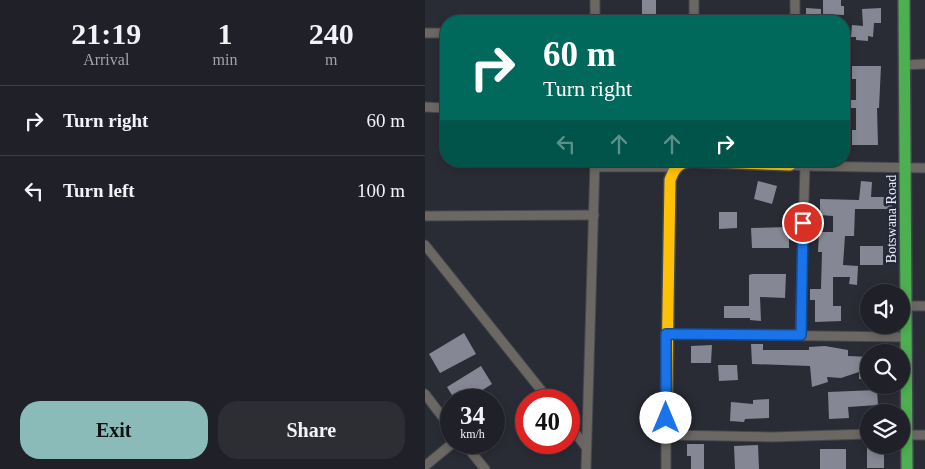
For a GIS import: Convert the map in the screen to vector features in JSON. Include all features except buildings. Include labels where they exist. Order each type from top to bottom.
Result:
[{"type":"street","points":[[595,0],[595,15]]},
{"type":"street","points":[[694,0],[694,15]]},
{"type":"street","points":[[795,0],[795,15]]},
{"type":"street","name":"Botswana Road","points":[[904,0],[905,284]]},
{"type":"street","points":[[425,33],[440,33]]},
{"type":"street","points":[[904,65],[925,64]]},
{"type":"street","points":[[425,108],[440,108]]},
{"type":"street","points":[[850,166],[925,168]]},
{"type":"street","points":[[586,469],[595,167]]},
{"type":"street","points":[[654,167],[674,168],[670,180],[666,334],[667,469]]},
{"type":"street","points":[[801,335],[805,167]]},
{"type":"street","points":[[425,216],[594,214]]},
{"type":"street","points":[[425,245],[540,389]]},
{"type":"street","points":[[910,306],[925,306]]},
{"type":"street","points":[[666,334],[905,337]]},
{"type":"street","name":"Botswana Road","points":[[904,404],[905,337]]},
{"type":"street","points":[[425,394],[440,414]]},
{"type":"street","points":[[666,435],[772,437],[860,434]]},
{"type":"street","points":[[910,435],[925,435]]},
{"type":"street","points":[[580,439],[586,447]]},
{"type":"street","points":[[425,466],[440,454]]},
{"type":"street","points":[[473,454],[485,469]]},
{"type":"street","name":"Botswana Road","points":[[906,454],[907,469]]},
{"type":"traffic: fast","points":[[904,0],[907,469]]},
{"type":"traffic: slow","points":[[666,435],[670,180],[677,167]]},
{"type":"route","points":[[666,418],[666,334],[801,335],[803,223]]}]
